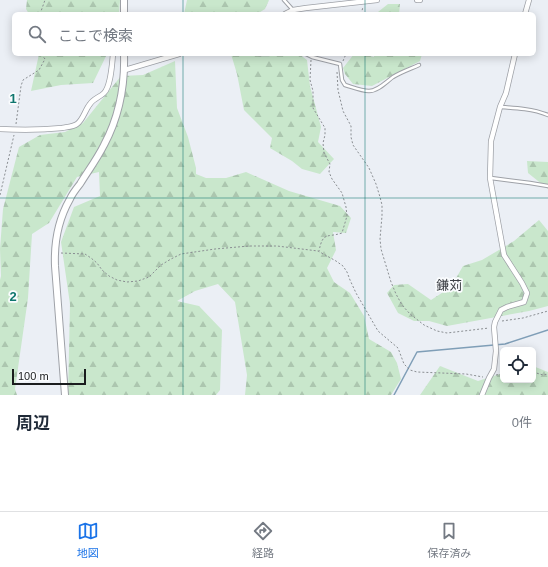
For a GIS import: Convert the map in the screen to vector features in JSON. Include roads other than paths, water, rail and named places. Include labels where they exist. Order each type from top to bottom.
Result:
[{"type":"street","points":[[124,0],[124,12]]},
{"type":"street","points":[[289,12],[306,8],[377,0]]},
{"type":"street","points":[[526,12],[529,0]]},
{"type":"street","points":[[0,129],[28,130],[74,126],[80,121],[86,108],[91,102],[103,94],[107,89],[113,56]]},
{"type":"street","points":[[65,395],[54,253],[58,226],[70,198],[93,164],[111,131],[121,97],[125,70],[124,56]]},
{"type":"street","points":[[125,70],[172,56]]},
{"type":"street","points":[[482,395],[494,369],[496,351],[494,324],[501,310],[524,302],[527,293],[504,255],[490,178],[491,142],[500,107],[506,93],[515,56]]},
{"type":"lane","points":[[284,0],[293,10]]},
{"type":"lane","points":[[310,56],[340,64],[342,80],[345,85],[370,92],[405,71],[419,65]]},
{"type":"lane","points":[[500,107],[524,109],[548,115]]},
{"type":"lane","points":[[490,178],[548,186]]},
{"type":"waterway","points":[[394,395],[417,352],[505,344],[548,330]]},
{"type":"district","name":"鎌苅","points":[[449,285]]}]
